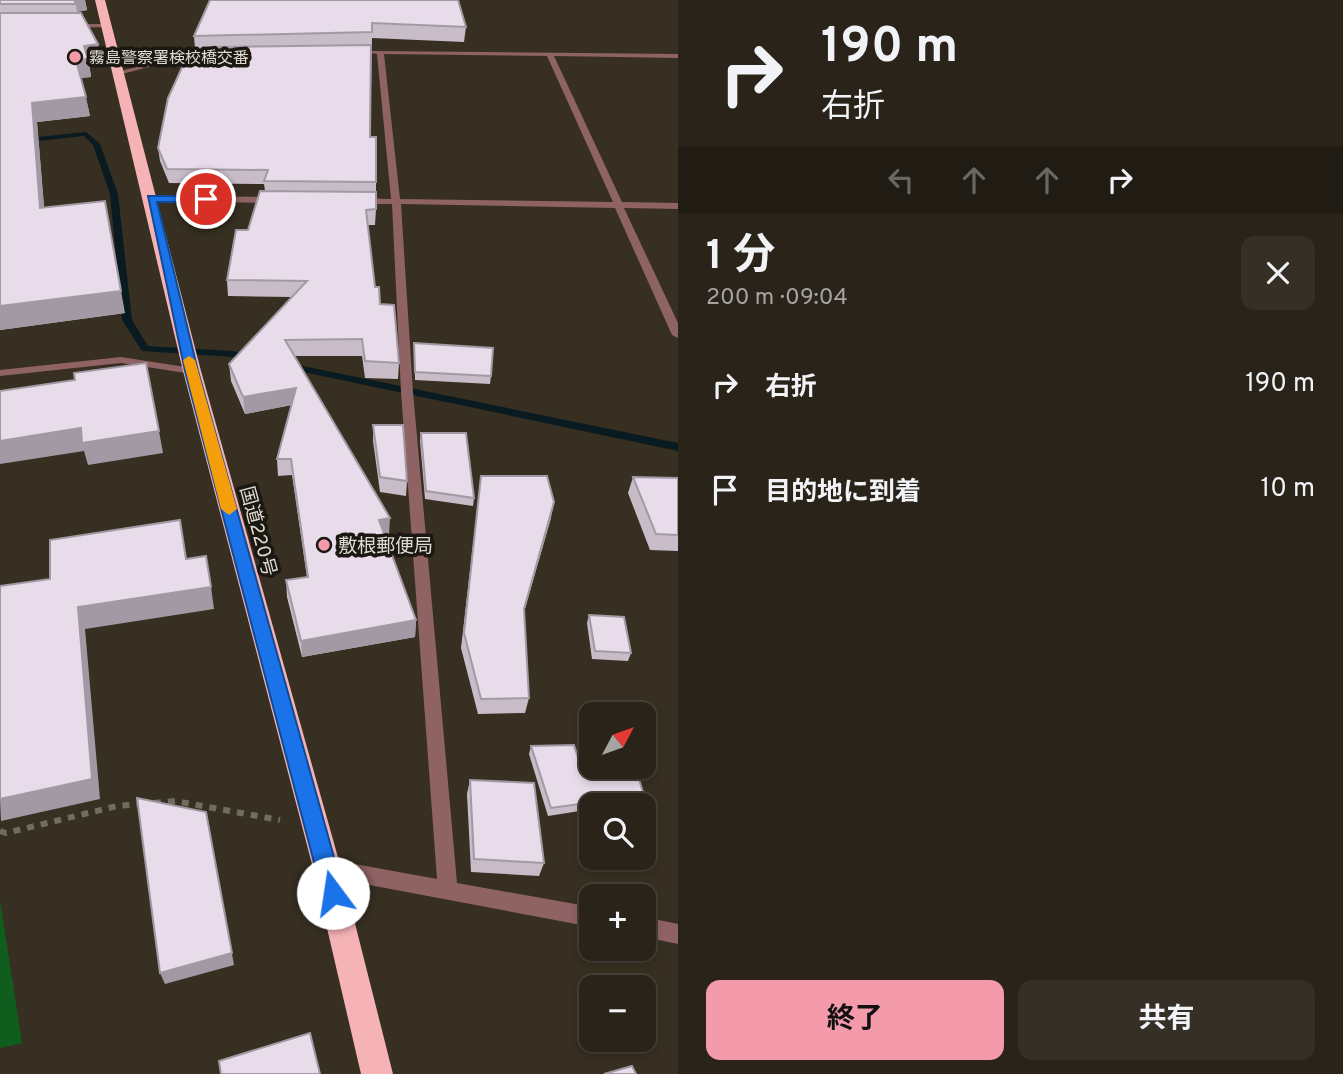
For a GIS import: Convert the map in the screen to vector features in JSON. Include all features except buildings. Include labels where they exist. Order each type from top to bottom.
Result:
[{"type":"highway","name":"国道220号","points":[[100,0],[192,371],[327,867],[377,1074]]},
{"type":"street","points":[[58,25],[106,26]]},
{"type":"street","points":[[448,891],[407,392],[396,202],[374,52],[678,56]]},
{"type":"street","points":[[118,73],[172,59],[217,54]]},
{"type":"street","points":[[550,55],[678,335]]},
{"type":"street","points":[[151,199],[287,200]]},
{"type":"street","points":[[341,201],[678,206]]},
{"type":"street","points":[[0,373],[121,360],[192,371]]},
{"type":"street","points":[[327,867],[579,915]]},
{"type":"street","points":[[656,929],[678,933]]},
{"type":"path","points":[[0,831],[6,833],[117,806],[176,801],[316,826]]},
{"type":"green space","points":[[0,900],[22,1043],[0,1048]]},
{"type":"waterway","points":[[0,143],[86,134],[96,144],[114,194],[127,320],[145,349],[233,354],[253,359]]},
{"type":"waterway","points":[[288,366],[678,447]]},
{"type":"slow traffic","points":[[189,360],[229,509]]},
{"type":"place","name":"霧島警察署検校橋交番","points":[[75,57]]},
{"type":"place","name":"敷根郵便局","points":[[324,545]]},
{"type":"route","points":[[206,199],[151,199],[192,371],[333,893]]}]
